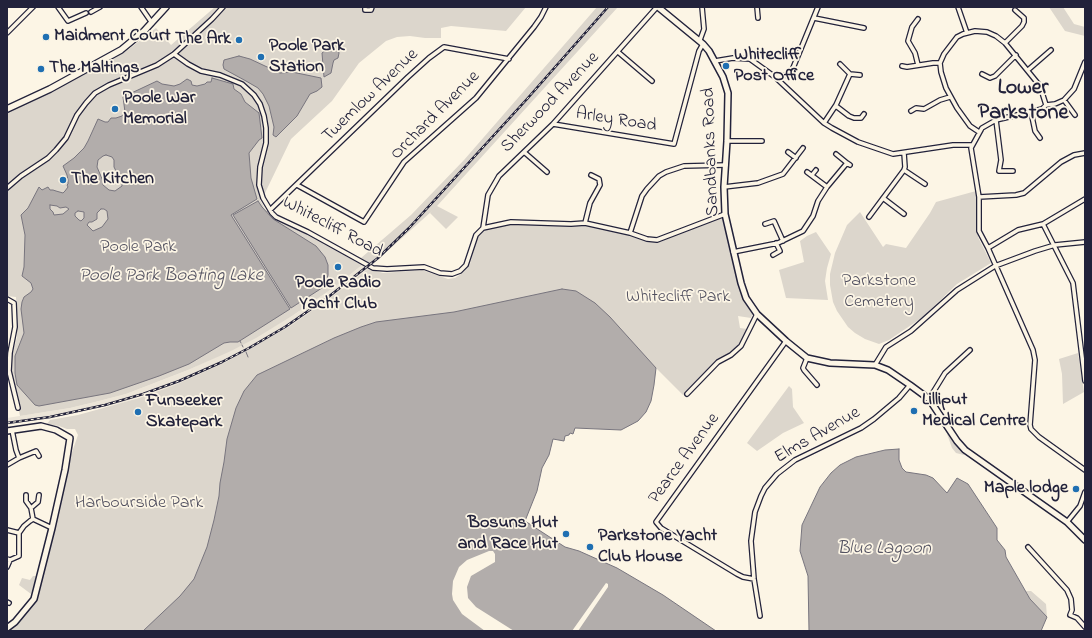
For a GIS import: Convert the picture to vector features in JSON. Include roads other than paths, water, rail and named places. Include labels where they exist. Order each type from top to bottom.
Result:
[{"type":"main road","points":[[7,109],[50,89],[121,50],[152,23],[166,7]]},
{"type":"main road","name":"Sandbanks Road","points":[[658,7],[702,42],[709,51],[723,76],[728,93],[724,187],[725,214],[745,296],[757,314],[807,358],[830,363],[875,365],[888,370],[910,385],[929,399],[957,441],[965,450],[1067,522],[1085,540]]},
{"type":"main road","points":[[7,628],[15,622],[34,598],[52,528],[65,470],[70,438],[49,427],[9,431]]},
{"type":"street","points":[[7,33],[33,7]]},
{"type":"street","points":[[58,7],[66,20],[70,21],[86,13]]},
{"type":"street","points":[[91,12],[100,7]]},
{"type":"street","points":[[141,7],[152,23]]},
{"type":"street","points":[[7,188],[16,179],[48,158],[56,150],[66,138],[77,114],[95,93],[109,85],[157,65],[174,54],[223,7]]},
{"type":"street","points":[[365,7],[365,10],[371,10],[372,7]]},
{"type":"street","name":"Orchard Avenue","points":[[297,184],[364,222],[404,162],[476,98],[541,17],[546,7]]},
{"type":"street","name":"Sherwood Avenue","points":[[483,228],[488,194],[506,168],[554,124],[658,7]]},
{"type":"street","points":[[702,7],[704,29],[702,42]]},
{"type":"street","points":[[757,7],[758,18]]},
{"type":"street","points":[[775,77],[786,75],[793,68],[818,7]]},
{"type":"street","points":[[958,7],[967,33]]},
{"type":"street","points":[[1006,43],[1024,22],[1024,18],[1015,10]]},
{"type":"street","points":[[77,17],[80,23]]},
{"type":"street","points":[[814,18],[864,28]]},
{"type":"street","points":[[918,19],[912,26],[908,41],[915,53],[918,65]]},
{"type":"street","points":[[978,132],[970,126],[950,97],[944,83],[940,63],[944,54],[957,37],[967,33],[980,31],[987,32],[1006,43],[1040,86],[1046,105]]},
{"type":"street","name":"Arley Road","points":[[554,124],[674,144],[702,42]]},
{"type":"street","name":"Twemlow Avenue","points":[[270,210],[408,77],[444,47],[508,59]]},
{"type":"street","points":[[1028,70],[1051,50]]},
{"type":"street","points":[[618,52],[652,81]]},
{"type":"street","name":"Whitecliff Road","points":[[174,54],[201,71],[220,75],[242,84],[254,95],[260,104],[266,128],[266,143],[260,167],[259,185],[263,198],[270,210],[276,216],[371,267],[380,269],[424,267],[440,273],[452,274],[460,271],[466,265],[476,235],[483,228]]},
{"type":"street","points":[[982,74],[990,78],[995,76],[1016,55]]},
{"type":"street","points":[[715,61],[733,58],[750,59],[775,77],[824,123],[858,142],[893,154],[953,145],[972,145]]},
{"type":"street","points":[[1085,62],[1083,76],[1064,100],[1055,104],[1046,105],[1042,109],[996,120],[987,124],[978,132],[971,148],[979,197],[979,231],[1033,350],[1035,360],[1030,425],[1031,429],[1039,437],[1085,470]]},
{"type":"street","points":[[902,66],[940,63]]},
{"type":"street","points":[[840,64],[850,74],[860,75]]},
{"type":"street","points":[[824,123],[836,106],[850,74]]},
{"type":"street","points":[[911,111],[916,106],[924,109],[940,100],[950,97]]},
{"type":"street","points":[[1064,100],[1075,115]]},
{"type":"street","points":[[836,106],[854,118],[861,118],[864,114]]},
{"type":"street","points":[[1030,112],[1035,131],[1040,138]]},
{"type":"street","points":[[996,120],[1001,160],[999,171],[1013,171]]},
{"type":"street","points":[[727,141],[762,141]]},
{"type":"street","points":[[724,187],[758,183],[783,174],[804,148]]},
{"type":"street","points":[[524,152],[547,172]]},
{"type":"street","points":[[788,152],[796,158]]},
{"type":"street","points":[[869,217],[904,170],[904,153]]},
{"type":"street","points":[[979,197],[1016,195],[1024,193],[1061,162],[1074,155],[1085,153]]},
{"type":"street","points":[[734,252],[783,241],[803,231],[813,216],[818,201],[827,187],[848,164],[836,154]]},
{"type":"street","points":[[630,233],[642,196],[659,176],[684,166],[726,165]]},
{"type":"street","points":[[812,175],[816,170]]},
{"type":"street","points":[[904,170],[925,184]]},
{"type":"street","points":[[807,172],[827,187]]},
{"type":"street","points":[[586,222],[590,203],[600,185],[599,180],[591,175]]},
{"type":"street","points":[[883,198],[904,214]]},
{"type":"street","points":[[988,248],[1018,230],[1043,224],[1085,199]]},
{"type":"street","points":[[483,228],[511,222],[571,224],[586,222],[630,233],[647,239],[657,240],[725,214]]},
{"type":"street","points":[[765,224],[774,221],[783,241]]},
{"type":"street","points":[[1043,224],[1073,283],[1085,381]]},
{"type":"street","points":[[875,365],[886,347],[921,323],[957,290],[995,266],[1055,245],[1085,242]]},
{"type":"street","points":[[776,243],[780,251]]},
{"type":"street","points":[[773,255],[786,249]]},
{"type":"street","points":[[9,300],[14,303],[15,327],[10,354],[9,370],[18,408]]},
{"type":"street","points":[[687,394],[718,362],[731,355],[741,346],[757,314]]},
{"type":"street","name":"Pearce Avenue","points":[[754,579],[737,574],[660,528],[656,522],[732,414],[786,341]]},
{"type":"street","points":[[929,399],[945,373],[970,350]]},
{"type":"street","points":[[807,358],[804,370],[817,385]]},
{"type":"street","name":"Elms Avenue","points":[[760,616],[754,579],[751,541],[754,512],[770,481],[784,467],[795,460],[861,428],[899,398],[910,385]]},
{"type":"street","points":[[9,431],[19,458]]},
{"type":"street","points":[[7,465],[36,451],[39,454]]},
{"type":"street","points":[[31,453],[32,458]]},
{"type":"street","points":[[1067,522],[1080,506],[1085,492]]},
{"type":"street","points":[[26,495],[26,501],[31,508],[33,519]]},
{"type":"street","points":[[31,508],[38,502],[39,495]]},
{"type":"street","points":[[33,519],[52,528]]},
{"type":"street","points":[[19,556],[19,533],[24,526],[33,519]]},
{"type":"street","points":[[7,530],[19,533]]},
{"type":"street","points":[[1028,547],[1067,590],[1071,599],[1072,610],[1070,615],[1077,618],[1085,627]]},
{"type":"street","points":[[7,567],[8,560],[19,556],[24,558]]},
{"type":"water","points":[[330,42],[339,42],[339,53],[338,58],[334,60],[331,73],[324,77],[322,53],[327,49],[327,45]]},
{"type":"water","points":[[239,56],[250,59],[280,73],[292,72],[321,78],[322,87],[310,94],[297,116],[276,137],[273,135],[274,127],[269,106],[263,94],[258,88],[224,69],[224,60]]},
{"type":"water","name":"Poole Park Boating Lake","points":[[212,78],[233,84],[234,89],[241,94],[245,102],[259,113],[262,138],[249,153],[251,178],[257,199],[231,215],[290,309],[238,342],[224,343],[189,364],[159,376],[110,393],[39,406],[35,405],[17,385],[15,373],[15,356],[24,333],[21,309],[22,302],[24,297],[33,289],[31,283],[22,276],[24,267],[25,235],[21,215],[28,208],[39,187],[42,190],[48,187],[50,190],[63,193],[65,191],[68,187],[68,180],[63,166],[84,148],[98,119],[108,122],[111,118],[122,116],[125,112],[123,97],[157,81],[162,84],[174,86],[187,79],[191,81],[192,85],[197,86],[211,82]],"holes":[[[106,155],[112,157],[114,160],[114,167],[122,183],[122,186],[115,191],[109,190],[103,185],[103,181],[97,167],[98,160]],[[50,205],[60,208],[66,207],[69,209],[63,214],[54,215],[50,209]],[[101,209],[104,209],[107,211],[108,219],[102,227],[93,231],[87,225],[89,222],[97,219],[97,213]],[[78,211],[84,212],[84,218],[81,221],[79,220],[75,216],[75,213]]]},
{"type":"water","points":[[258,201],[273,219],[316,246],[325,257],[328,265],[328,275],[325,286],[291,308],[233,215]]},
{"type":"water","points":[[562,289],[576,291],[595,303],[610,317],[656,368],[654,385],[651,401],[646,412],[638,421],[621,430],[575,428],[573,434],[570,433],[569,435],[565,436],[564,441],[553,439],[549,455],[542,468],[537,491],[525,521],[565,547],[579,551],[617,568],[663,595],[716,631],[143,631],[180,596],[194,579],[207,547],[214,520],[227,439],[236,408],[244,391],[257,375],[334,338],[376,322],[454,312]]},
{"type":"water","name":"Blue Lagoon","points":[[899,449],[899,460],[902,468],[906,472],[926,475],[933,478],[947,493],[957,478],[968,484],[997,528],[997,540],[1005,550],[1006,557],[1030,599],[1047,617],[1041,631],[809,631],[808,576],[800,551],[802,525],[820,487],[831,473],[840,465],[856,457],[885,450]]},
{"type":"waterway","points":[[246,352],[248,357]]},
{"type":"railway","points":[[7,423],[50,417],[105,405],[143,394],[179,381],[249,348],[285,327],[327,298],[378,258],[409,228],[527,99],[608,7]]},
{"type":"place","name":"Maidment Court","points":[[46,37]]},
{"type":"place","name":"The Ark","points":[[239,40]]},
{"type":"place","name":"Poole Park Station","points":[[261,57]]},
{"type":"place","name":"Whitecliff Post Office","points":[[726,66]]},
{"type":"place","name":"The Maltings","points":[[41,69]]},
{"type":"place","name":"Poole War Memorial","points":[[115,109]]},
{"type":"place","name":"The Kitchen","points":[[63,180]]},
{"type":"place","name":"Poole Radio Yacht Club","points":[[338,267]]},
{"type":"place","name":"Lilliput Medical Centre","points":[[914,411]]},
{"type":"place","name":"Funseeker Skatepark","points":[[138,412]]},
{"type":"place","name":"Maple lodge","points":[[1076,489]]},
{"type":"place","name":"Bosuns Hut and Race Hut","points":[[566,534]]},
{"type":"place","name":"Parkstone Yacht Club House","points":[[590,547]]},
{"type":"district","name":"Lower Parkstone","points":[[1023,102]]},
{"type":"park label","name":"Poole Park","points":[[138,248]]},
{"type":"park label","name":"Parkstone Cemetery","points":[[879,292]]},
{"type":"park label","name":"Whitecliff Park","points":[[678,298]]},
{"type":"park label","name":"Harbourside Park","points":[[139,504]]}]
